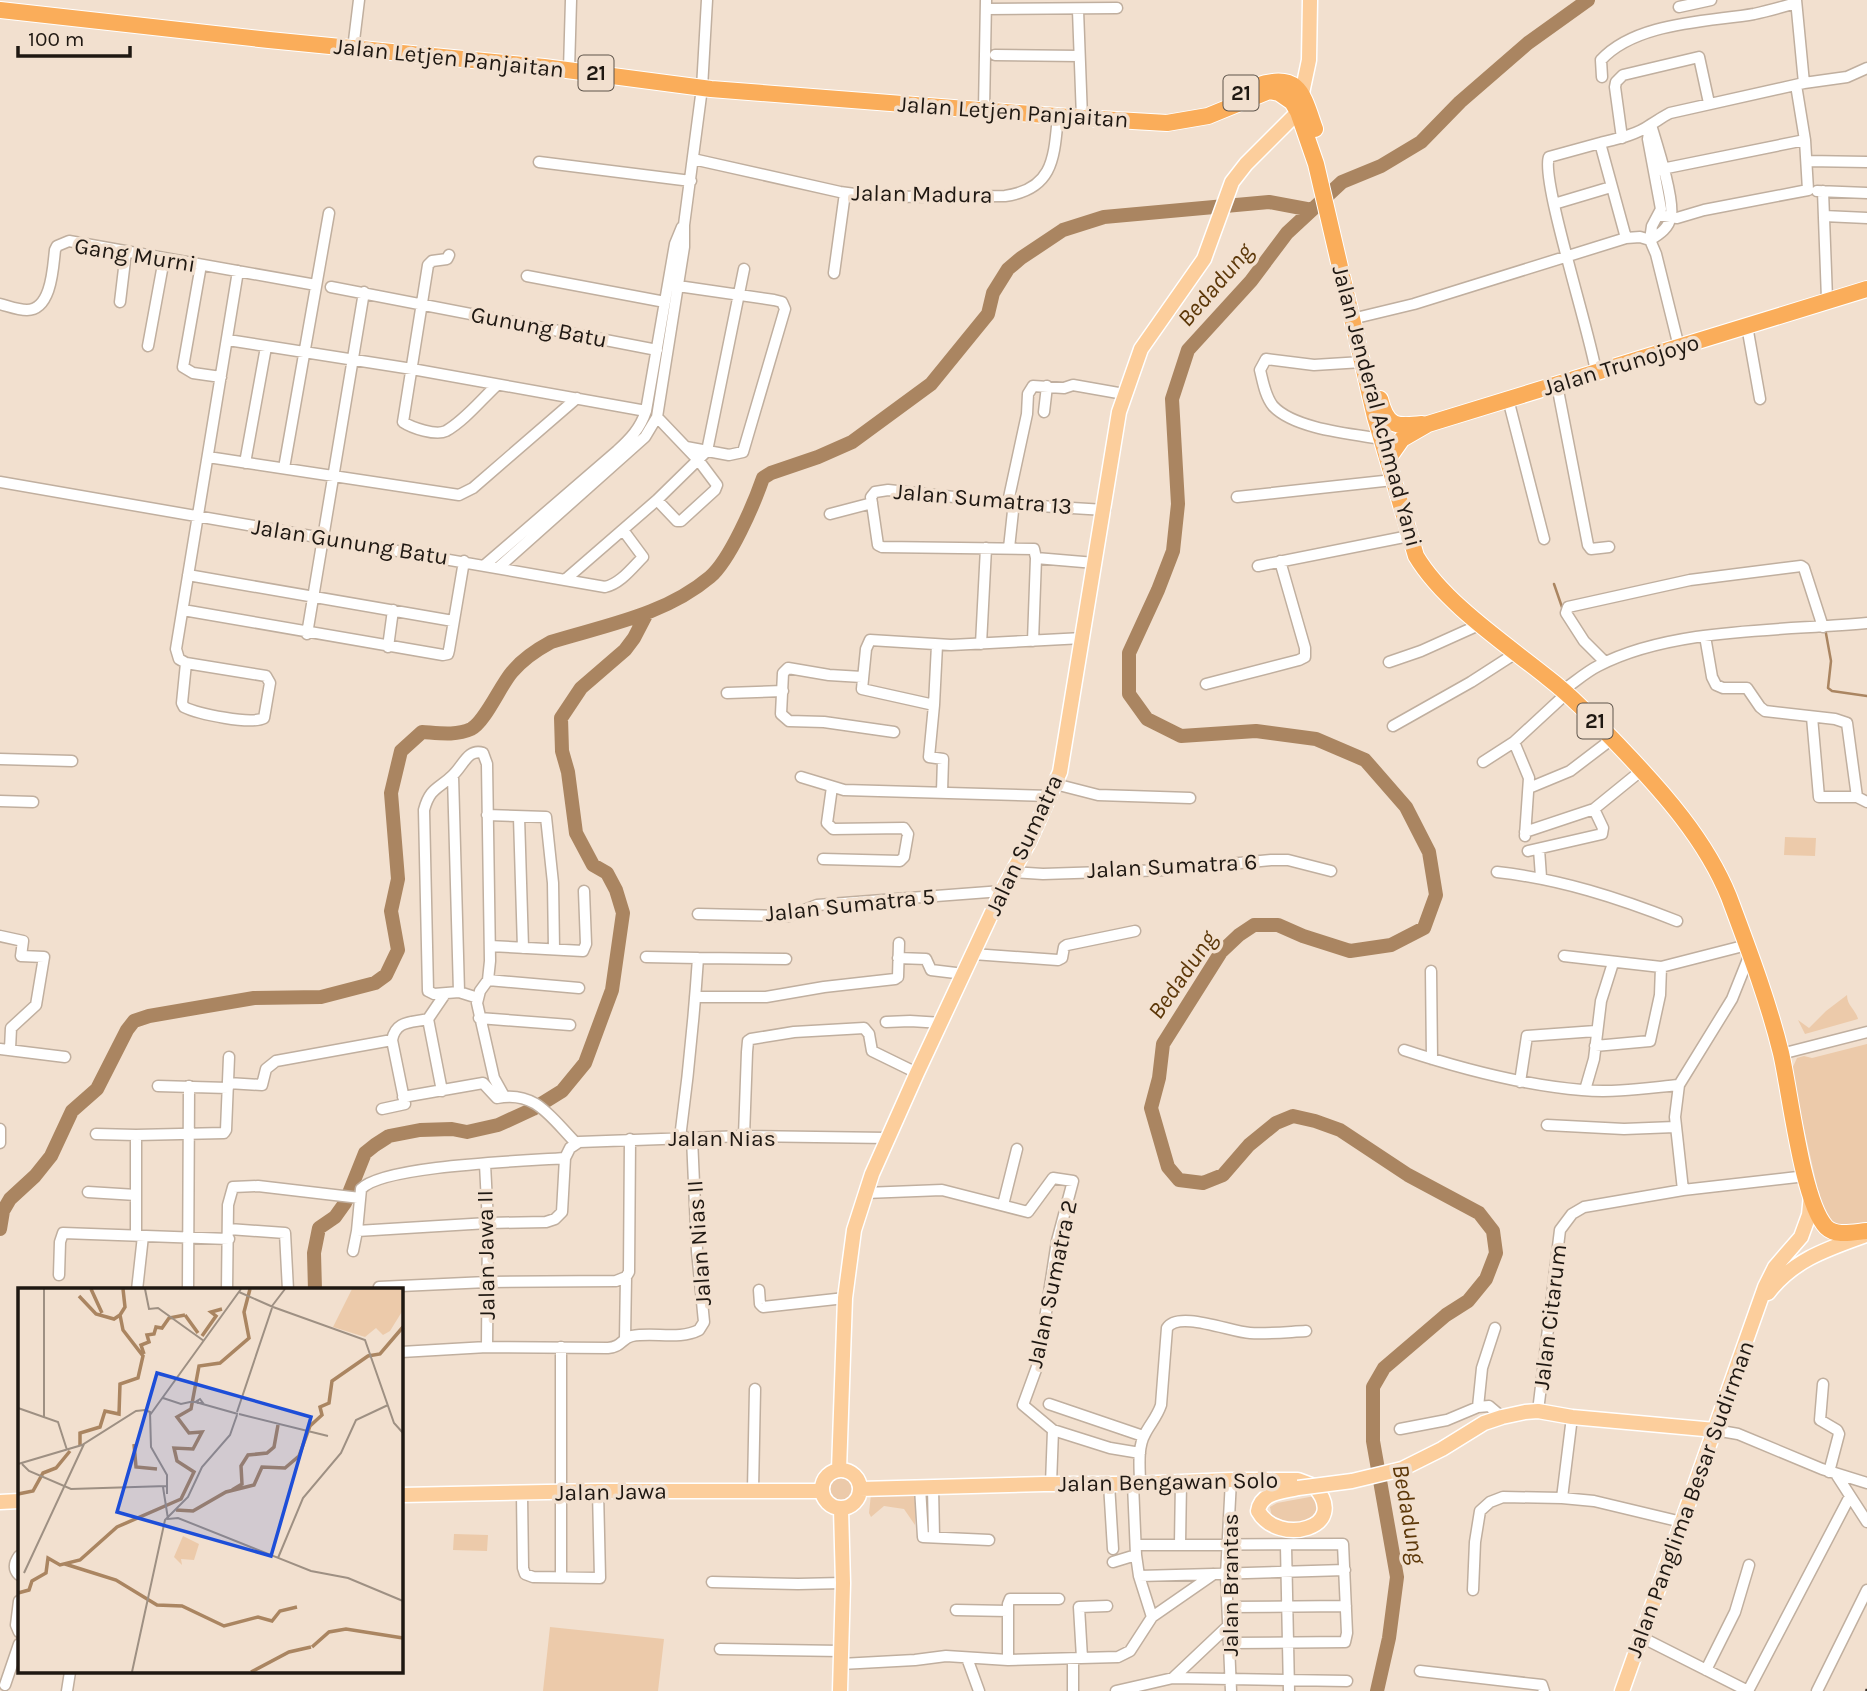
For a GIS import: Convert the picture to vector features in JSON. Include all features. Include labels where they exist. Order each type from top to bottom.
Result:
[{"type":"highway","name":"Jalan Letjen Panjaitan","points":[[0,10],[569,70],[702,88],[1082,118],[1167,123],[1192,120]]},
{"type":"highway","name":"21","points":[[1192,120],[1268,82],[1278,81],[1295,103]]},
{"type":"highway","name":"21","points":[[1192,120],[1269,91],[1279,93],[1295,103]]},
{"type":"highway","name":"Jalan Jenderal Achmad Yani","points":[[1295,103],[1321,163],[1386,417],[1400,426],[1428,424]]},
{"type":"highway","name":"Jalan Jenderal Achmad Yani","points":[[1340,244],[1362,362],[1381,439],[1416,556],[1440,588],[1565,692],[1612,739],[1642,770],[1690,829],[1711,860],[1724,884],[1748,950],[1781,1054],[1811,1194]]},
{"type":"highway","name":"Jalan Trunojoyo","points":[[1388,459],[1402,439],[1428,424],[1827,299],[1867,289]]},
{"type":"highway","name":"21","points":[[1811,1194],[1829,1230],[1839,1233],[1867,1233]]},
{"type":"main road","points":[[1295,103],[1304,60],[1309,7]]},
{"type":"main road","name":"Jalan Sumatra","points":[[839,1470],[845,1298],[854,1230],[865,1193],[888,1138],[1002,891],[1053,790],[1064,758],[1124,394],[1141,349],[1200,267],[1228,189],[1295,103]]},
{"type":"main road","name":"Jalan Panglima Besar Sudirman","points":[[1622,1691],[1758,1307],[1775,1267],[1801,1237],[1806,1226],[1811,1194]]},
{"type":"main road","name":"Jalan Panglima Besar Sudirman","points":[[1758,1307],[1778,1281],[1799,1263],[1823,1250],[1867,1233]]},
{"type":"main road","points":[[1502,1416],[1538,1411],[1572,1417],[1715,1430]]},
{"type":"main road","name":"Jalan Bengawan Solo","points":[[860,1489],[1136,1484],[1231,1479],[1298,1480],[1314,1486],[1325,1509],[1324,1515],[1310,1528],[1282,1529],[1266,1522],[1258,1511],[1258,1506],[1265,1497],[1298,1488],[1352,1481],[1402,1469],[1442,1450],[1471,1430],[1502,1416]]},
{"type":"main road","points":[[839,1470],[854,1475],[860,1489],[854,1503],[841,1508],[828,1503],[821,1492],[826,1478],[831,1472],[839,1470]]},
{"type":"main road","name":"Jalan Jawa","points":[[402,1495],[598,1491],[821,1492]]},
{"type":"main road","points":[[840,1691],[843,1583],[841,1508]]},
{"type":"street","points":[[353,49],[359,0]]},
{"type":"street","points":[[569,70],[571,0]]},
{"type":"street","points":[[499,567],[620,454],[646,411],[678,286],[702,88],[707,0]]},
{"type":"street","points":[[1679,7],[1711,0]]},
{"type":"street","points":[[1602,76],[1601,60],[1625,42],[1670,26],[1756,13],[1796,2],[1808,190]]},
{"type":"street","points":[[984,110],[987,4],[1078,10],[1117,8]]},
{"type":"street","points":[[1078,10],[1082,118]]},
{"type":"street","points":[[995,55],[1079,56]]},
{"type":"street","points":[[1622,138],[1615,85],[1623,75],[1699,57],[1709,103]]},
{"type":"street","points":[[1596,372],[1554,204],[1547,169],[1549,157],[1622,138],[1670,113],[1800,84],[1847,77],[1867,68]]},
{"type":"street","name":"Jalan Madura","points":[[693,159],[845,193],[902,198],[1018,194],[1040,181],[1051,168],[1058,116]]},
{"type":"street","points":[[1650,240],[1664,230],[1671,217],[1651,125]]},
{"type":"street","points":[[1659,170],[1805,140]]},
{"type":"street","points":[[1600,143],[1626,238]]},
{"type":"street","points":[[1807,161],[1867,162]]},
{"type":"street","points":[[539,162],[691,181]]},
{"type":"street","points":[[1659,170],[1661,209],[1652,226],[1650,240],[1679,347]]},
{"type":"street","points":[[1554,204],[1611,187]]},
{"type":"street","points":[[1658,215],[1677,218],[1704,210],[1808,190],[1867,192]]},
{"type":"street","points":[[1823,191],[1827,299]]},
{"type":"street","points":[[834,274],[845,193]]},
{"type":"street","points":[[284,468],[329,213]]},
{"type":"street","points":[[1824,216],[1867,218]]},
{"type":"street","points":[[486,564],[620,454],[645,437],[657,417],[657,350],[675,244],[684,225]]},
{"type":"street","points":[[1360,317],[1414,304],[1626,238],[1640,237],[1650,240]]},
{"type":"street","name":"Gang Murni","points":[[0,304],[28,310],[39,304],[50,286],[55,250],[62,243],[69,242],[316,285]]},
{"type":"street","points":[[120,302],[126,252]]},
{"type":"street","points":[[449,255],[445,260],[432,261],[428,265],[403,422],[431,432],[446,431],[496,386]]},
{"type":"street","points":[[148,346],[164,259]]},
{"type":"street","points":[[201,265],[183,366],[193,373],[221,377]]},
{"type":"street","points":[[566,579],[657,500],[707,451],[744,269]]},
{"type":"street","points":[[186,663],[182,704],[187,709],[256,721],[264,718],[270,683],[266,676],[186,663],[179,659],[176,649],[238,271]]},
{"type":"street","name":"Gunung Batu","points":[[527,276],[665,302]]},
{"type":"street","name":"Gunung Batu","points":[[331,286],[657,350]]},
{"type":"street","points":[[678,286],[780,301],[785,309],[745,449],[741,454],[735,455],[687,447]]},
{"type":"street","points":[[307,634],[364,292]]},
{"type":"street","points":[[1747,326],[1760,399]]},
{"type":"street","points":[[228,340],[412,369],[646,411]]},
{"type":"street","points":[[245,463],[266,347]]},
{"type":"street","points":[[1362,362],[1314,365],[1266,359],[1260,370],[1265,391],[1272,404],[1282,413],[1337,432],[1381,439]]},
{"type":"street","points":[[1009,548],[1011,502],[1030,390],[1033,386],[1064,388],[1073,385],[1124,394]]},
{"type":"street","points":[[1557,385],[1588,545],[1591,549],[1609,547]]},
{"type":"street","points":[[1044,412],[1047,386]]},
{"type":"street","points":[[208,457],[443,494],[464,494],[577,398]]},
{"type":"street","points":[[1507,399],[1544,539]]},
{"type":"street","points":[[657,417],[687,447],[717,485],[715,490],[680,521],[657,500]]},
{"type":"street","points":[[1237,497],[1393,480]]},
{"type":"street","name":"Jalan Gunung Batu","points":[[0,482],[499,567]]},
{"type":"street","name":"Jalan Sumatra 13","points":[[872,503],[873,493],[888,490],[1105,510]]},
{"type":"street","points":[[830,514],[872,503],[878,545],[882,547],[1034,549],[1033,641]]},
{"type":"street","points":[[499,567],[609,587],[643,557],[623,530]]},
{"type":"street","points":[[1258,566],[1409,536]]},
{"type":"street","points":[[981,644],[986,548]]},
{"type":"street","points":[[1036,558],[1096,564]]},
{"type":"street","points":[[183,610],[307,634],[436,655],[448,654],[464,561]]},
{"type":"street","points":[[1206,684],[1299,660],[1305,656],[1280,561]]},
{"type":"street","points":[[1605,663],[1584,641],[1566,613],[1568,607],[1690,580],[1801,566],[1804,568],[1823,627]]},
{"type":"street","points":[[188,575],[453,621]]},
{"type":"street","points":[[388,647],[393,610]]},
{"type":"street","points":[[1483,762],[1514,742],[1565,692],[1605,663],[1640,649],[1705,636],[1867,623]]},
{"type":"street","points":[[1389,663],[1481,624]]},
{"type":"street","points":[[1705,636],[1712,677],[1716,685],[1723,688],[1746,688],[1766,711],[1835,719],[1847,723],[1862,800],[1819,797],[1812,717]]},
{"type":"street","points":[[934,705],[863,690],[862,677],[869,641],[937,645],[1083,638]]},
{"type":"street","points":[[937,645],[929,757],[943,759],[942,792]]},
{"type":"street","points":[[1393,726],[1516,653]]},
{"type":"street","points":[[862,677],[788,668],[783,673],[781,714],[789,721],[824,722],[894,732]]},
{"type":"street","points":[[727,693],[783,691]]},
{"type":"street","points":[[1530,788],[1570,771],[1612,739]]},
{"type":"street","points":[[1514,742],[1527,770],[1530,788],[1525,836],[1594,809],[1642,770]]},
{"type":"street","points":[[478,998],[458,992],[430,994],[428,991],[424,810],[432,790],[453,776],[471,753],[477,751],[483,753],[487,764],[490,946],[488,979],[478,998],[494,1078],[504,1096]]},
{"type":"street","points":[[0,759],[72,761]]},
{"type":"street","points":[[453,776],[458,992]]},
{"type":"street","points":[[801,777],[838,789],[942,792],[1053,790],[1112,797],[1190,798]]},
{"type":"street","points":[[823,859],[900,860],[904,857],[908,834],[904,828],[833,830],[827,823],[838,789]]},
{"type":"street","points":[[0,801],[33,802]]},
{"type":"street","points":[[1541,877],[1534,850],[1602,834],[1603,828],[1594,809]]},
{"type":"street","points":[[487,815],[545,817],[549,825],[554,883],[554,950]]},
{"type":"street","points":[[519,817],[523,948]]},
{"type":"street","name":"Jalan Sumatra 6","points":[[1012,872],[1043,874],[1166,870],[1271,860],[1289,860],[1331,871]]},
{"type":"street","points":[[1497,872],[1541,877],[1600,893],[1678,921]]},
{"type":"street","points":[[490,946],[578,951],[585,949],[584,891]]},
{"type":"street","name":"Jalan Sumatra 5","points":[[698,914],[789,916],[817,905],[1002,891]]},
{"type":"street","points":[[973,954],[1058,960],[1062,958],[1067,945],[1135,931]]},
{"type":"street","points":[[0,936],[23,941],[21,956],[44,957],[37,1002],[11,1028],[5,1049],[65,1057]]},
{"type":"street","points":[[695,997],[766,998],[824,987],[892,980],[898,977],[899,943]]},
{"type":"street","points":[[1564,956],[1661,967],[1748,950],[1732,999],[1679,1085],[1675,1127],[1682,1190]]},
{"type":"street","points":[[646,957],[786,959]]},
{"type":"street","points":[[680,1138],[690,1070],[698,958]]},
{"type":"street","points":[[898,958],[926,959],[931,970],[964,974]]},
{"type":"street","points":[[1585,1090],[1591,1072],[1601,1001],[1613,963]]},
{"type":"street","points":[[1595,1046],[1650,1041],[1660,995],[1661,967]]},
{"type":"street","points":[[1431,971],[1432,1059]]},
{"type":"street","points":[[488,979],[579,988]]},
{"type":"street","points":[[382,1109],[404,1106],[393,1040],[395,1029],[399,1025],[428,1019],[445,994]]},
{"type":"street","points":[[480,1018],[570,1025]]},
{"type":"street","points":[[428,1019],[442,1091]]},
{"type":"street","points":[[886,1022],[942,1023]]},
{"type":"street","points":[[744,1136],[748,1044],[751,1039],[813,1030],[864,1028],[869,1034],[872,1051],[917,1073]]},
{"type":"street","points":[[1520,1082],[1527,1036],[1596,1031]]},
{"type":"street","points":[[1781,1054],[1867,1032]]},
{"type":"street","points":[[158,1086],[262,1085],[266,1069],[276,1061],[393,1040]]},
{"type":"street","points":[[1404,1050],[1520,1082],[1585,1090],[1679,1085]]},
{"type":"street","points":[[96,1134],[188,1135],[219,1134],[225,1131],[229,1057]]},
{"type":"street","points":[[357,1231],[546,1222],[559,1216],[562,1210],[565,1158],[576,1143],[537,1103],[524,1098],[504,1096],[499,1099],[483,1083],[403,1097]]},
{"type":"street","points":[[188,1288],[189,1086]]},
{"type":"street","points":[[1547,1125],[1624,1129],[1675,1127]]},
{"type":"street","points":[[0,1129],[0,1143]]},
{"type":"street","points":[[136,1135],[139,1236],[137,1288]]},
{"type":"street","name":"Jalan Nias","points":[[576,1143],[744,1136],[888,1138]]},
{"type":"street","name":"Jalan Nias II","points":[[561,1347],[613,1348],[621,1345],[625,1339],[642,1335],[691,1333],[704,1325],[697,1251],[692,1138]]},
{"type":"street","points":[[625,1339],[626,1277],[629,1272],[630,1139]]},
{"type":"street","points":[[1003,1205],[1017,1149]]},
{"type":"street","points":[[227,1288],[228,1205],[229,1194],[234,1186],[258,1186],[352,1197],[366,1184],[381,1177],[485,1164],[565,1158]]},
{"type":"street","name":"Jalan Jawa II","points":[[485,1164],[488,1223],[487,1347]]},
{"type":"street","name":"Jalan Citarum","points":[[1538,1411],[1560,1230],[1572,1214],[1584,1207],[1682,1190],[1806,1176]]},
{"type":"street","name":"Jalan Sumatra 2","points":[[865,1193],[942,1190],[1028,1212],[1054,1177],[1073,1181],[1057,1241],[1038,1364],[1023,1405],[1053,1430]]},
{"type":"street","points":[[88,1192],[136,1195]]},
{"type":"street","points":[[352,1197],[357,1231],[353,1251]]},
{"type":"street","points":[[59,1275],[61,1234],[188,1238],[285,1233],[288,1288]]},
{"type":"street","points":[[379,1287],[487,1282],[616,1281],[626,1277]]},
{"type":"street","points":[[759,1290],[760,1304],[763,1307],[845,1298]]},
{"type":"street","points":[[1152,1617],[1139,1576],[1136,1550],[1136,1484],[1143,1436],[1157,1417],[1161,1405],[1167,1328],[1176,1320],[1204,1323],[1252,1334],[1306,1331]]},
{"type":"street","points":[[1478,1407],[1482,1368],[1495,1328]]},
{"type":"street","name":"Jalan Jawa II","points":[[402,1352],[487,1347],[561,1347]]},
{"type":"street","points":[[561,1347],[561,1577]]},
{"type":"street","points":[[1823,1384],[1820,1420],[1839,1434],[1833,1473],[1867,1521]]},
{"type":"street","points":[[753,1490],[755,1389]]},
{"type":"street","points":[[1049,1404],[1143,1436]]},
{"type":"street","points":[[1400,1429],[1447,1420],[1478,1407],[1489,1406],[1502,1416]]},
{"type":"street","points":[[1562,1497],[1572,1417]]},
{"type":"street","points":[[1051,1484],[1053,1430],[1110,1448],[1140,1453]]},
{"type":"street","points":[[1715,1430],[1738,1434],[1833,1473],[1867,1483]]},
{"type":"street","name":"Jalan Brantas","points":[[1231,1479],[1227,1545],[1220,1575],[1228,1607],[1231,1685]]},
{"type":"street","points":[[1180,1544],[1181,1482]]},
{"type":"street","points":[[1109,1484],[1113,1549]]},
{"type":"street","points":[[927,1487],[928,1537],[989,1540]]},
{"type":"street","points":[[522,1494],[523,1570],[527,1575],[600,1578],[598,1491]]},
{"type":"street","points":[[1641,1637],[1748,1691],[1850,1496]]},
{"type":"street","points":[[1473,1590],[1475,1542],[1480,1511],[1490,1502],[1503,1497],[1562,1497],[1594,1501],[1682,1522]]},
{"type":"street","points":[[1113,1562],[1136,1550],[1180,1544],[1343,1544],[1347,1637],[1345,1642],[1230,1643]]},
{"type":"street","points":[[1286,1546],[1289,1686]]},
{"type":"street","points":[[18,1557],[15,1561],[18,1574]]},
{"type":"street","points":[[1706,1670],[1735,1612],[1749,1565]]},
{"type":"street","points":[[1139,1576],[1345,1570]]},
{"type":"street","points":[[720,1649],[841,1658],[915,1660],[946,1656],[1008,1660],[1118,1657],[1127,1653],[1152,1617],[1220,1575]]},
{"type":"street","points":[[712,1582],[843,1583]]},
{"type":"street","points":[[1817,1691],[1867,1590]]},
{"type":"street","points":[[1008,1660],[1010,1599],[1059,1599]]},
{"type":"street","points":[[1073,1691],[1078,1659],[1079,1607],[1107,1606]]},
{"type":"street","points":[[1228,1607],[1346,1606]]},
{"type":"street","points":[[18,1609],[18,1630]]},
{"type":"street","points":[[956,1610],[1008,1611]]},
{"type":"street","points":[[1173,1678],[1228,1625]]},
{"type":"street","points":[[5,1685],[18,1647]]},
{"type":"street","points":[[967,1658],[979,1691]]},
{"type":"street","points":[[1420,1671],[1542,1685],[1544,1691]]},
{"type":"street","points":[[1116,1691],[1173,1678],[1231,1685],[1289,1686],[1347,1681]]},
{"type":"shaded area","points":[[1785,837],[1816,838],[1815,856],[1784,855]]},
{"type":"shaded area","points":[[1847,995],[1858,1019],[1805,1034],[1798,1020],[1809,1028]]},
{"type":"shaded area","points":[[1867,1044],[1867,1225],[1837,1228],[1823,1212],[1791,1071],[1797,1058],[1812,1058]]},
{"type":"shaded area","points":[[840,1470],[853,1476],[859,1489],[853,1502],[840,1508],[827,1502],[821,1489],[827,1476]]},
{"type":"shaded area","points":[[917,1490],[915,1525],[904,1509],[884,1506],[871,1517],[871,1494]]},
{"type":"shaded area","points":[[1315,1496],[1320,1514],[1310,1520],[1282,1525],[1272,1517],[1270,1507],[1277,1503]]},
{"type":"shaded area","points":[[454,1534],[488,1535],[487,1551],[453,1550]]},
{"type":"shaded area","points":[[550,1627],[664,1639],[658,1691],[543,1691]]},
{"type":"waterway","name":"Bedadung","points":[[1377,1691],[1389,1638],[1397,1577],[1373,1441],[1373,1387],[1384,1368],[1446,1315],[1468,1301],[1486,1279],[1496,1253],[1493,1231],[1479,1213],[1408,1175],[1340,1130],[1293,1116],[1276,1123],[1249,1145],[1223,1175],[1203,1183],[1179,1180],[1168,1167],[1151,1108],[1159,1078],[1163,1044],[1221,952],[1239,935],[1254,925],[1278,925],[1350,951],[1391,945],[1424,928],[1436,895],[1429,852],[1406,807],[1365,760],[1316,739],[1256,731],[1181,736],[1147,719],[1129,694],[1129,653],[1173,551],[1178,504],[1172,399],[1188,350],[1251,281],[1287,233],[1342,182],[1381,166],[1421,142],[1460,102],[1528,43],[1588,0]]},
{"type":"waterway","points":[[0,1229],[3,1211],[10,1199],[35,1176],[51,1156],[72,1111],[97,1089],[134,1021],[254,998],[321,997],[375,983],[386,975],[398,950],[391,911],[398,879],[391,793],[401,751],[422,732],[453,733],[471,729],[482,719],[512,672],[525,659],[551,642],[654,610],[693,590],[710,577],[733,545],[763,478],[852,442],[931,384],[988,314],[993,293],[1008,269],[1021,258],[1063,230],[1104,217],[1269,202],[1312,210]]},
{"type":"waterway","points":[[1554,584],[1563,610]]},
{"type":"waterway","points":[[315,1288],[314,1253],[319,1228],[335,1217],[345,1203],[365,1153],[389,1136],[420,1130],[452,1129],[467,1132],[498,1125],[533,1109],[562,1091],[585,1063],[612,990],[623,913],[607,873],[593,865],[576,833],[568,772],[562,751],[561,718],[581,688],[625,650],[647,613]]},
{"type":"waterway","points":[[1825,628],[1831,661],[1828,688],[1832,691],[1867,696]]}]
